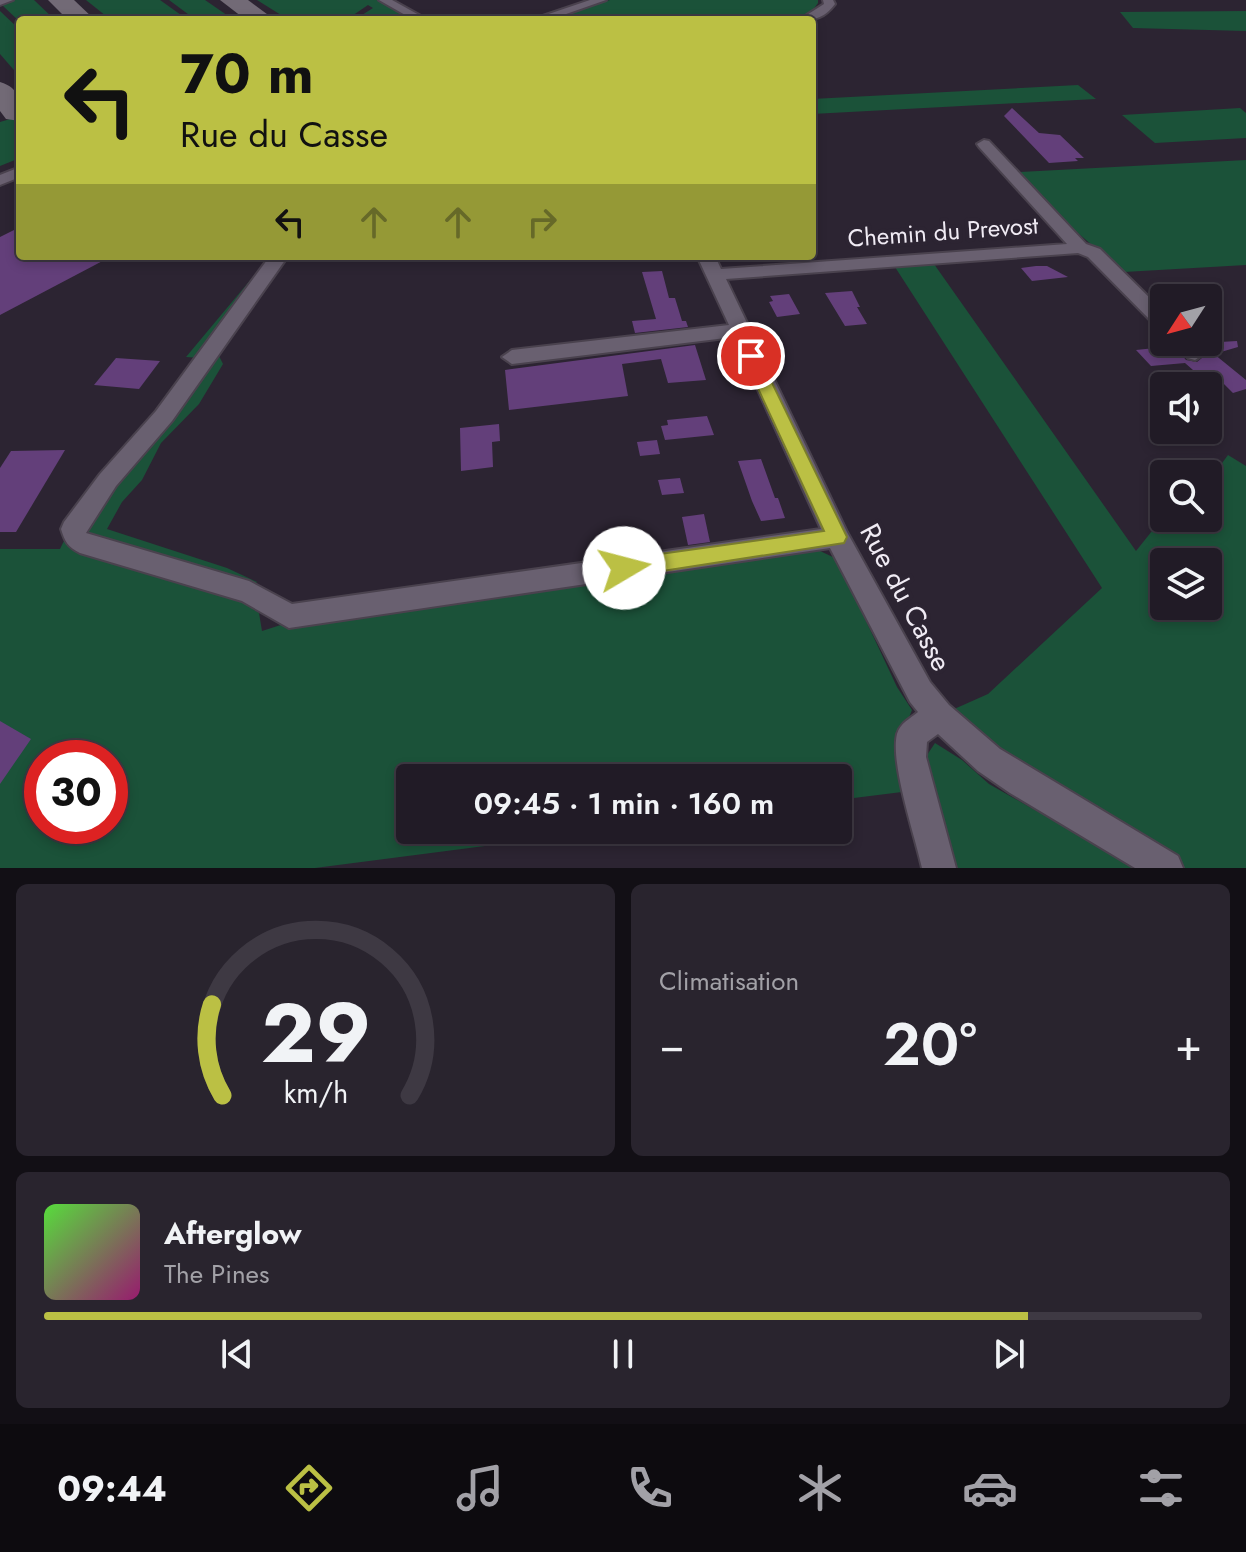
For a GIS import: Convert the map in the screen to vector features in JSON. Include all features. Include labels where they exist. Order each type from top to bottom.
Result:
[{"type":"street","points":[[0,2],[8,0]]},
{"type":"street","points":[[384,0],[414,16]]},
{"type":"street","points":[[550,16],[601,0]]},
{"type":"street","points":[[815,16],[830,4],[828,0]]},
{"type":"street","name":"Chemin du Prevost","points":[[984,144],[1080,248]]},
{"type":"street","name":"Chemin du Prevost","points":[[816,257],[1080,248],[1094,253],[1150,309]]},
{"type":"street","points":[[276,260],[164,416],[108,480],[73,529],[76,539],[89,546],[249,592],[289,616],[837,537]]},
{"type":"street","name":"Chemin du Prevost","points":[[711,261],[739,260]]},
{"type":"street","name":"Rue du Casse","points":[[711,261],[739,330],[837,537],[920,692],[939,715],[989,760],[1166,868]]},
{"type":"street","points":[[512,357],[739,330]]},
{"type":"street","points":[[939,715],[912,735],[911,757],[939,868]]},
{"type":"green space","points":[[15,0],[34,0],[51,16],[16,18],[2,5]]},
{"type":"green space","points":[[86,0],[160,0],[182,16],[106,16]]},
{"type":"green space","points":[[169,0],[205,0],[228,16],[191,16]]},
{"type":"green space","points":[[257,0],[380,0],[410,16],[360,16],[373,8],[368,5],[352,16],[283,16]]},
{"type":"green space","points":[[610,0],[818,0],[813,10],[800,16],[560,16]]},
{"type":"green space","points":[[0,11],[16,26],[16,72],[0,54]]},
{"type":"green space","points":[[1246,11],[1246,31],[1133,28],[1120,12]]},
{"type":"green space","points":[[1078,85],[1096,99],[816,114],[816,99]]},
{"type":"green space","points":[[1240,108],[1246,113],[1246,138],[1155,143],[1122,115]]},
{"type":"green space","points":[[16,117],[16,160],[0,166],[0,122]]},
{"type":"green space","points":[[1246,160],[1246,265],[1124,272],[1073,229],[1020,172]]},
{"type":"green space","points":[[934,264],[1136,551],[1151,532],[1222,532],[1222,463],[1228,455],[1246,466],[1246,868],[1183,868],[1009,763],[952,710],[988,694],[1102,588],[895,267]]},
{"type":"green space","points":[[252,278],[251,288],[212,342],[223,364],[199,404],[161,443],[142,480],[122,502],[107,529],[227,568],[257,582],[243,602],[259,613],[262,631],[287,623],[818,550],[837,559],[897,687],[912,710],[900,740],[902,792],[852,798],[852,764],[396,764],[396,844],[501,844],[315,868],[0,868],[0,549],[60,549],[79,510],[200,358],[186,357]]},
{"type":"green space","points":[[935,743],[962,760],[989,784],[1137,868],[957,868],[927,755]]},
{"type":"building","points":[[1012,108],[1039,133],[1060,135],[1084,158],[1049,163],[1004,116]]},
{"type":"building","points":[[16,229],[16,260],[104,260],[0,315],[0,237]]},
{"type":"building","points":[[1047,266],[1068,277],[1032,281],[1021,268]]},
{"type":"building","points":[[662,271],[669,298],[675,298],[682,321],[686,321],[688,327],[635,333],[632,321],[656,319],[642,272]]},
{"type":"building","points":[[852,291],[867,324],[845,326],[825,293]]},
{"type":"building","points":[[789,294],[800,314],[777,317],[769,302],[773,301],[770,296]]},
{"type":"building","points":[[1237,341],[1238,347],[1222,352],[1222,342]]},
{"type":"building","points":[[695,345],[706,380],[668,383],[661,359],[622,364],[628,396],[509,410],[505,370]]},
{"type":"building","points":[[1150,349],[1150,356],[1183,356],[1197,362],[1204,356],[1216,356],[1246,380],[1246,389],[1233,393],[1222,383],[1222,372],[1195,372],[1185,363],[1151,366],[1136,350]]},
{"type":"building","points":[[116,358],[160,361],[139,389],[94,385]]},
{"type":"building","points":[[707,416],[714,435],[665,440],[661,426],[668,425],[667,420]]},
{"type":"building","points":[[499,424],[500,441],[492,442],[493,467],[461,471],[460,428]]},
{"type":"building","points":[[657,440],[660,454],[640,456],[637,442]]},
{"type":"building","points":[[65,450],[16,532],[0,532],[0,468],[11,451]]},
{"type":"building","points":[[761,459],[785,518],[761,521],[752,501],[738,461]]},
{"type":"building","points":[[680,478],[684,493],[662,495],[658,480]]},
{"type":"building","points":[[704,514],[710,542],[688,545],[682,517]]},
{"type":"building","points":[[0,721],[31,739],[24,740],[24,749],[0,784]]},
{"type":"taxiway","points":[[60,0],[78,16]]},
{"type":"taxiway","points":[[232,0],[257,16]]},
{"type":"taxiway","points":[[0,91],[16,112]]},
{"type":"route","points":[[624,568],[837,537],[751,356]]}]
